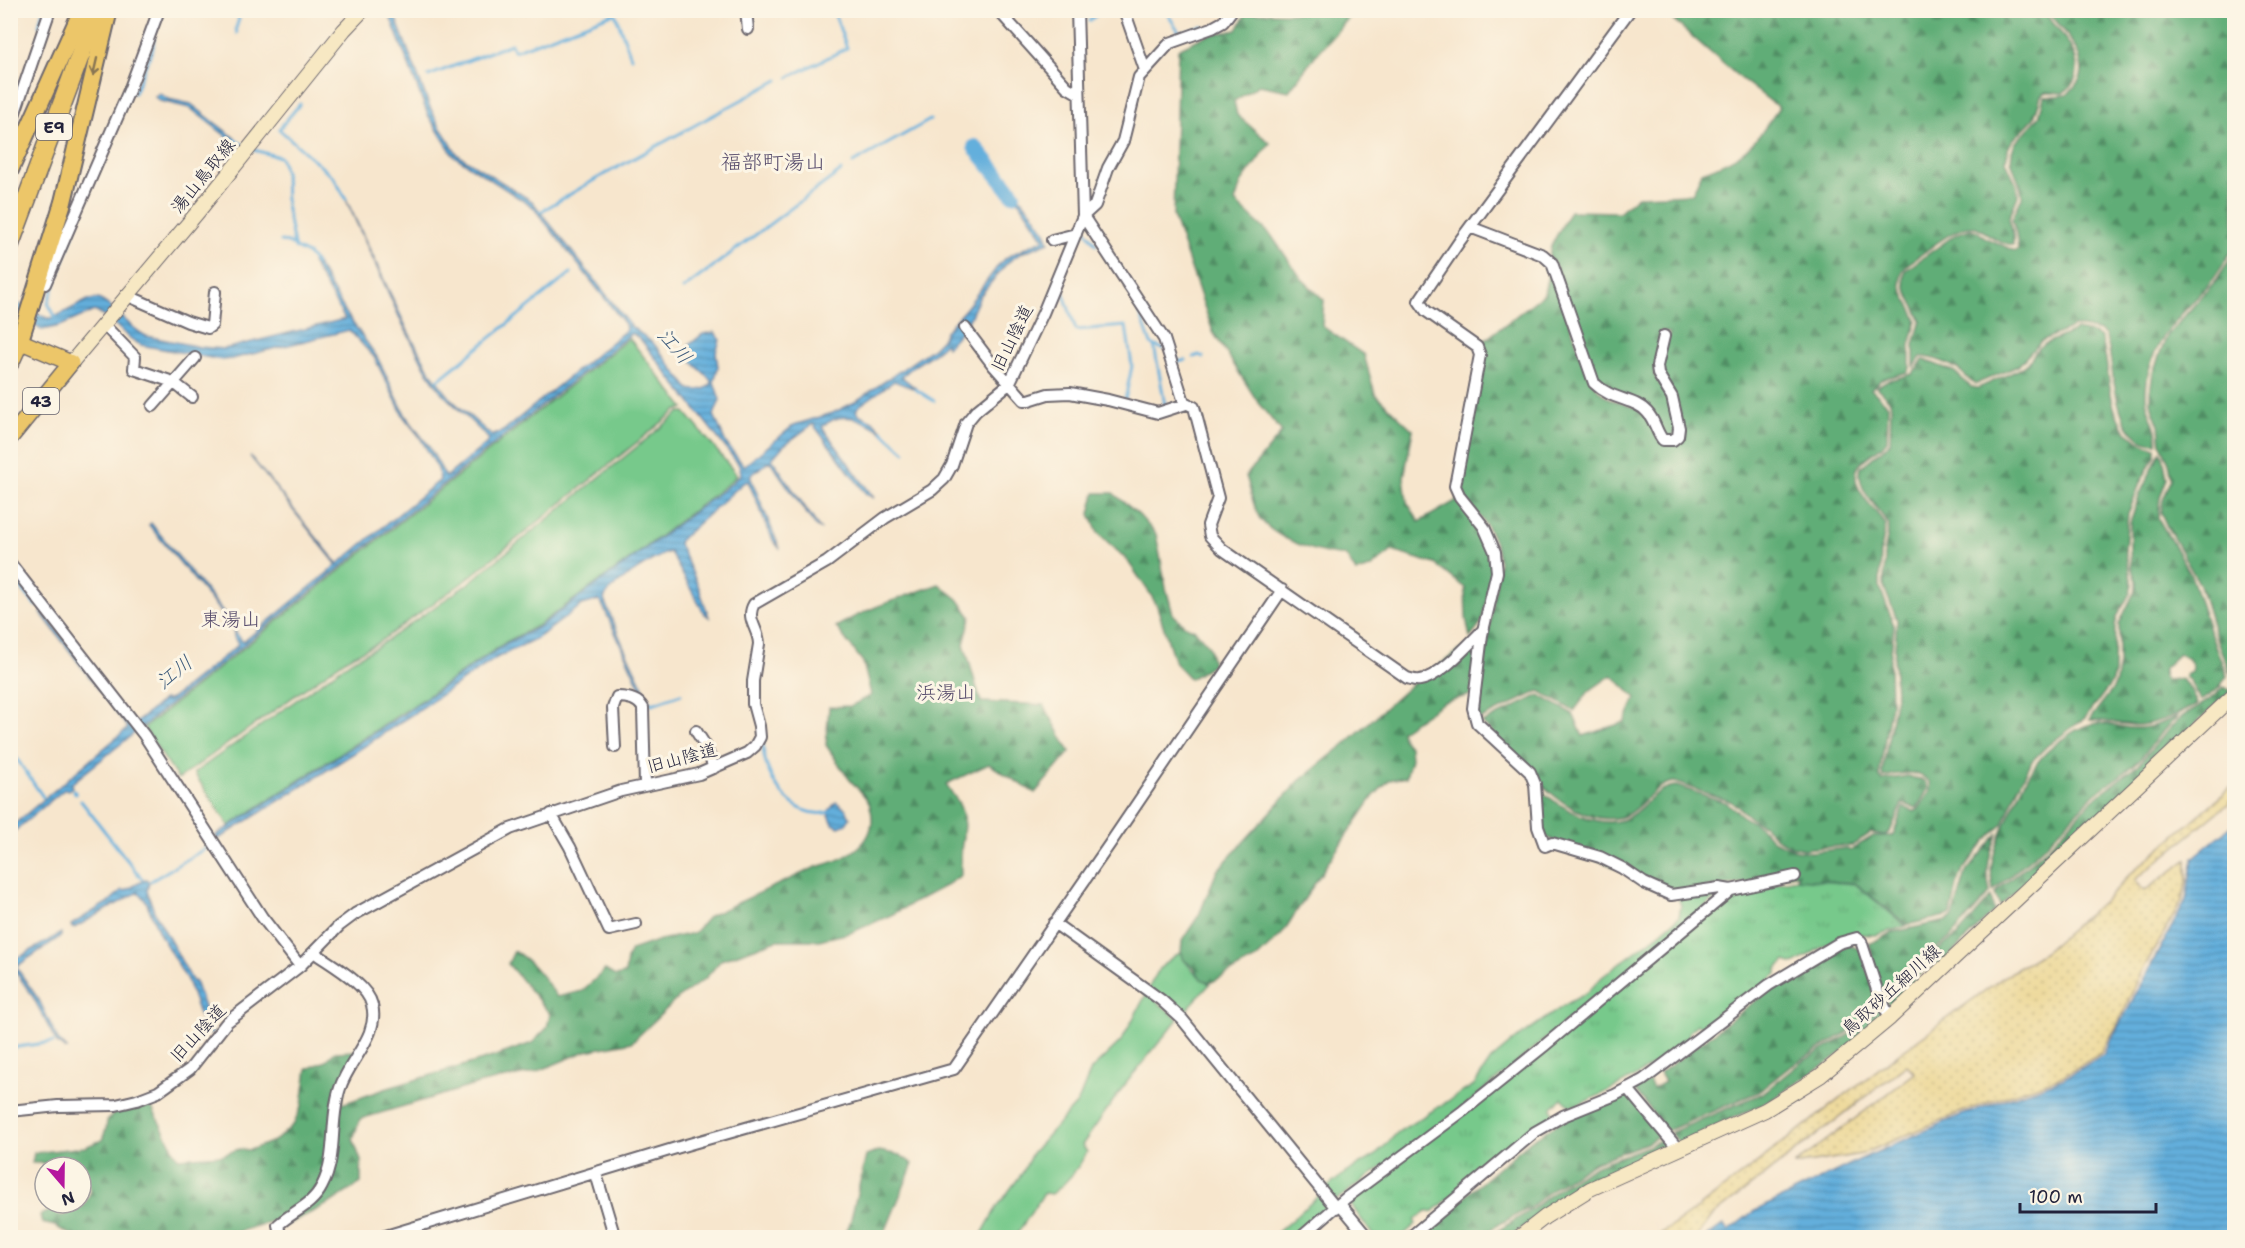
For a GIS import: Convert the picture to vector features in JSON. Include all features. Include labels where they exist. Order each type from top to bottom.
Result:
[{"type":"highway","points":[[10,170],[82,10]]},
{"type":"highway","name":"E9","points":[[10,225],[92,10]]},
{"type":"highway","name":"E9","points":[[10,244],[97,10]]},
{"type":"highway","points":[[10,362],[33,301],[63,202],[109,10]]},
{"type":"main road","name":"湯山鳥取線","points":[[71,363],[190,221],[344,30],[363,10]]},
{"type":"main road","points":[[19,334],[71,363]]},
{"type":"main road","name":"43","points":[[10,438],[71,363]]},
{"type":"main road","name":"鳥取砂丘細川線","points":[[1518,1238],[1545,1217],[1590,1189],[1765,1110],[1820,1076],[1890,1018],[2235,694]]},
{"type":"street","points":[[10,127],[50,10]]},
{"type":"street","points":[[33,301],[45,285],[130,88],[159,10]]},
{"type":"street","points":[[746,10],[748,29]]},
{"type":"street","points":[[998,10],[1067,87],[1079,94]]},
{"type":"street","name":"旧山陰道","points":[[10,1111],[58,1106],[116,1105],[158,1092],[190,1069],[227,1022],[300,966],[339,926],[355,914],[510,829],[594,799],[714,768],[747,753],[755,746],[759,737],[759,726],[753,704],[753,681],[759,638],[750,616],[750,610],[754,604],[827,562],[885,518],[932,490],[944,479],[952,465],[966,423],[976,411],[1009,384],[1043,313],[1083,216],[1077,10]]},
{"type":"street","points":[[1124,10],[1145,70]]},
{"type":"street","points":[[1186,404],[1164,339],[1153,319],[1083,216],[1095,205],[1108,168],[1123,141],[1137,82],[1145,70],[1170,43],[1212,28],[1223,22],[1232,10]]},
{"type":"street","points":[[1630,10],[1470,227],[1419,301],[1426,311],[1477,347],[1480,355],[1455,486],[1460,497],[1484,527],[1495,552],[1497,572],[1483,630],[1473,708],[1477,723],[1530,772],[1535,784],[1538,827],[1545,846],[1552,843],[1600,857],[1644,883],[1671,895],[1719,888],[1731,890],[1795,876]]},
{"type":"street","points":[[1470,227],[1543,255],[1552,263],[1594,383],[1611,396],[1638,405],[1648,412],[1664,440],[1673,440],[1678,436],[1672,397],[1661,381],[1657,366],[1664,336]]},
{"type":"street","points":[[1052,240],[1076,234]]},
{"type":"street","points":[[126,295],[188,322],[208,328],[212,325],[215,292]]},
{"type":"street","points":[[103,324],[135,357],[134,369],[173,382],[192,397]]},
{"type":"street","points":[[965,328],[1024,400],[1048,394],[1070,393],[1158,413],[1186,404],[1194,407],[1218,498],[1208,525],[1210,536],[1222,549],[1407,678],[1414,681],[1422,680],[1436,672],[1483,630]]},
{"type":"street","points":[[153,406],[195,358]]},
{"type":"street","points":[[10,563],[144,735],[262,917],[300,966]]},
{"type":"street","points":[[379,1238],[686,1145],[954,1069],[1282,590]]},
{"type":"street","points":[[615,747],[613,708],[617,697],[624,697],[640,703],[645,715],[645,785]]},
{"type":"street","points":[[696,732],[705,745],[714,768]]},
{"type":"street","points":[[551,814],[570,847],[609,930],[636,924]]},
{"type":"street","points":[[1300,1238],[1544,1046],[1731,890]]},
{"type":"street","points":[[1054,923],[1161,1000],[1182,1018],[1338,1206],[1368,1238]]},
{"type":"street","points":[[1409,1238],[1535,1132],[1563,1116],[1643,1080],[1769,986],[1839,943],[1857,938],[1862,942],[1878,993],[1890,1018]]},
{"type":"street","points":[[281,1238],[278,1224],[316,1198],[324,1184],[330,1164],[340,1086],[374,1025],[372,1002],[368,994],[315,953]]},
{"type":"street","points":[[1628,1088],[1678,1149]]},
{"type":"street","points":[[596,1174],[615,1238]]},
{"type":"green space","points":[[1299,11],[1355,11],[1315,56],[1289,91],[1259,85],[1234,101],[1237,115],[1270,143],[1241,183],[1235,202],[1271,235],[1301,278],[1324,300],[1322,326],[1364,355],[1375,394],[1413,430],[1404,477],[1407,502],[1419,522],[1459,499],[1489,539],[1493,569],[1481,624],[1470,638],[1466,618],[1465,588],[1435,564],[1392,551],[1370,568],[1356,572],[1346,556],[1324,552],[1289,540],[1261,520],[1246,476],[1282,432],[1259,404],[1213,332],[1173,216],[1178,49],[1207,35],[1237,30],[1246,13],[1296,13]]},
{"type":"green space","points":[[1663,11],[2043,11],[2066,40],[2076,62],[2077,73],[2073,83],[2063,93],[2047,92],[2041,96],[2034,118],[2012,141],[2008,149],[2006,161],[2017,186],[2018,196],[2009,218],[2013,245],[2000,241],[1980,229],[1964,228],[1945,238],[1911,262],[1901,275],[1902,290],[1917,320],[1910,345],[1910,368],[1908,372],[1882,379],[1871,389],[1888,405],[1887,441],[1861,463],[1856,471],[1856,479],[1863,496],[1886,525],[1881,550],[1880,587],[1894,626],[1890,662],[1891,703],[1879,776],[1882,780],[1908,776],[1925,781],[1928,789],[1917,808],[1902,804],[1890,832],[1885,835],[1871,833],[1853,845],[1803,849],[1791,846],[1774,837],[1764,825],[1754,821],[1732,802],[1674,782],[1655,791],[1628,814],[1615,818],[1588,815],[1574,809],[1549,792],[1482,723],[1539,695],[1573,714],[1583,736],[1625,722],[1636,698],[1612,675],[1589,691],[1574,711],[1539,691],[1479,720],[1477,715],[1499,563],[1494,540],[1484,522],[1458,487],[1483,352],[1479,345],[1544,294],[1550,264],[1589,377],[1607,397],[1643,413],[1657,437],[1663,442],[1675,443],[1681,426],[1680,412],[1676,399],[1663,379],[1660,369],[1662,354],[1670,333],[1661,331],[1654,375],[1668,396],[1677,431],[1671,438],[1666,438],[1661,433],[1655,418],[1643,405],[1604,389],[1597,381],[1586,356],[1556,266],[1549,257],[1551,246],[1570,211],[1619,212],[1638,196],[1692,194],[1702,172],[1729,160],[1748,148],[1779,108],[1734,73]]},
{"type":"green space","points":[[2047,11],[2234,11],[2234,247],[2214,278],[2164,336],[2151,364],[2146,398],[2156,429],[2157,443],[2143,440],[2132,432],[2124,419],[2115,388],[2108,344],[2105,335],[2100,331],[2074,327],[2041,341],[2018,366],[1976,384],[1957,369],[1936,359],[1921,357],[1914,367],[1914,344],[1921,320],[1904,282],[1906,270],[1956,234],[1970,229],[2015,251],[2018,250],[2012,219],[2022,197],[2011,161],[2012,151],[2016,142],[2039,117],[2044,97],[2067,95],[2077,84],[2082,68],[2071,41]]},
{"type":"green space","points":[[2234,253],[2234,665],[2230,673],[2216,638],[2200,585],[2161,513],[2163,500],[2172,478],[2169,463],[2161,445],[2159,426],[2150,402],[2150,392],[2153,372],[2167,336],[2217,279]]},
{"type":"green space","points":[[2076,330],[2101,337],[2110,391],[2118,417],[2124,428],[2134,438],[2155,448],[2155,456],[2141,481],[2128,514],[2125,550],[2132,584],[2115,626],[2114,674],[2111,684],[2085,718],[2047,746],[2032,761],[2003,824],[1987,839],[1963,870],[1957,885],[1951,915],[1907,925],[1855,883],[1796,879],[1799,873],[1743,884],[1669,891],[1546,837],[1541,832],[1538,788],[1581,816],[1607,822],[1619,821],[1630,816],[1663,789],[1677,786],[1727,803],[1745,818],[1761,827],[1772,840],[1796,850],[1810,852],[1847,848],[1851,850],[1873,836],[1891,836],[1903,807],[1918,810],[1930,791],[1930,783],[1920,775],[1902,774],[1883,777],[1882,773],[1896,695],[1894,662],[1897,620],[1884,587],[1885,550],[1889,525],[1864,491],[1860,475],[1861,467],[1890,443],[1890,401],[1876,387],[1886,381],[1912,374],[1925,360],[1955,372],[1971,387],[1978,388],[2020,369],[2028,363],[2038,348]]},
{"type":"green space","points":[[629,338],[684,408],[676,411],[462,583],[376,644],[348,658],[178,779],[144,728]]},
{"type":"green space","points":[[680,412],[685,412],[737,475],[730,482],[633,557],[537,626],[506,642],[229,826],[194,773],[351,661],[377,647],[466,585]]},
{"type":"green space","points":[[2160,452],[2163,456],[2167,478],[2160,498],[2158,518],[2191,575],[2227,676],[2219,688],[2200,700],[2190,681],[2185,677],[2192,672],[2192,663],[2179,654],[2164,668],[2163,676],[2166,680],[2181,679],[2190,688],[2197,704],[2175,715],[2148,724],[2132,725],[2089,720],[2113,689],[2116,681],[2119,664],[2119,624],[2136,588],[2131,567],[2130,523],[2139,496]]},
{"type":"green space","points":[[1095,493],[1113,493],[1139,515],[1156,534],[1173,614],[1184,625],[1195,630],[1209,646],[1213,664],[1190,679],[1175,663],[1157,606],[1149,592],[1127,560],[1098,533],[1090,514]]},
{"type":"green space","points":[[939,584],[958,599],[971,617],[964,644],[981,702],[1044,705],[1070,752],[1035,793],[989,764],[946,784],[958,801],[963,816],[961,875],[891,915],[850,933],[819,940],[777,940],[721,960],[706,978],[678,998],[632,1042],[586,1051],[536,1072],[482,1083],[360,1119],[353,1139],[361,1161],[361,1183],[330,1203],[282,1227],[319,1198],[339,1105],[532,1043],[547,1028],[550,1014],[508,964],[514,951],[533,966],[557,997],[582,991],[605,970],[615,976],[625,974],[631,950],[660,940],[694,933],[709,916],[816,867],[838,860],[858,848],[870,830],[872,819],[870,806],[826,745],[829,707],[851,706],[871,695],[863,662],[836,627],[874,608]]},
{"type":"green space","points":[[1480,636],[1471,695],[1444,702],[1401,731],[1402,738],[1410,747],[1411,759],[1406,777],[1389,780],[1373,797],[1282,934],[1256,959],[1210,983],[1201,979],[1194,968],[1184,960],[1181,953],[1182,941],[1199,915],[1217,871],[1299,781],[1345,744],[1412,684]]},
{"type":"green space","points":[[2224,687],[2231,691],[2000,906],[1995,894],[2000,888],[2050,846],[2091,801],[2138,765],[2181,717],[2209,700]]},
{"type":"green space","points":[[2178,716],[2141,758],[2094,794],[2046,845],[1993,891],[1991,867],[1999,840],[2025,783],[2047,752],[2068,735],[2088,725],[2100,723],[2140,728],[2157,725]]},
{"type":"green space","points":[[1998,833],[1989,862],[1990,893],[1949,939],[1912,966],[1883,996],[1869,944],[1893,932],[1946,921],[1953,917],[1966,872]]},
{"type":"green space","points":[[1796,879],[1855,884],[1906,926],[1876,935],[1854,934],[1827,944],[1794,964],[1785,961],[1777,969],[1777,974],[1707,1027],[1697,1024],[1689,1032],[1688,1041],[1646,1070],[1603,1094],[1571,1107],[1562,1098],[1552,1107],[1553,1115],[1501,1155],[1494,1154],[1484,1163],[1483,1169],[1434,1211],[1426,1212],[1414,1220],[1416,1224],[1401,1237],[1374,1237],[1349,1202],[1721,901],[1738,892]]},
{"type":"green space","points":[[1724,891],[1451,1117],[1336,1200],[1325,1189],[1345,1173],[1377,1154],[1398,1132],[1474,1085],[1491,1060],[1517,1038],[1588,992],[1602,977],[1659,934],[1679,917],[1681,905],[1678,898]]},
{"type":"green space","points":[[1991,897],[1994,911],[1944,961],[1929,968],[1916,978],[1890,1007],[1885,999],[1916,966],[1958,935]]},
{"type":"green space","points":[[1848,945],[1860,949],[1879,1004],[1848,1032],[1791,1066],[1758,1092],[1667,1131],[1635,1090],[1649,1081],[1653,1089],[1665,1082],[1660,1073],[1746,1008],[1811,964]]},
{"type":"green space","points":[[1180,953],[1193,970],[1210,984],[1182,1015],[1149,988],[1161,967]]},
{"type":"green space","points":[[1147,993],[1178,1019],[1123,1087],[1082,1145],[1087,1152],[1076,1170],[1052,1194],[1044,1193],[1015,1237],[988,1237],[982,1234],[997,1207],[1023,1172],[1032,1153],[1078,1102],[1091,1070],[1121,1041]]},
{"type":"green space","points":[[1880,1007],[1883,1016],[1839,1055],[1773,1099],[1680,1143],[1670,1133],[1763,1093],[1800,1063],[1852,1033]]},
{"type":"green space","points":[[355,1051],[320,1185],[293,1212],[273,1221],[221,1237],[75,1237],[55,1226],[42,1223],[40,1215],[93,1215],[93,1155],[34,1155],[34,1153],[85,1147],[102,1140],[107,1121],[115,1113],[151,1106],[178,1158],[222,1155],[239,1149],[250,1150],[276,1140],[294,1124],[302,1105],[307,1069],[326,1061],[335,1052]]},
{"type":"green space","points":[[1628,1095],[1662,1134],[1647,1143],[1595,1162],[1556,1186],[1530,1208],[1498,1225],[1482,1237],[1416,1238],[1530,1141],[1560,1122]]},
{"type":"green space","points":[[1664,1137],[1670,1143],[1668,1147],[1611,1172],[1509,1237],[1486,1238],[1531,1210],[1561,1186],[1597,1165],[1649,1146]]},
{"type":"green space","points":[[879,1151],[900,1155],[913,1164],[883,1237],[844,1237],[850,1223],[866,1156]]},
{"type":"green space","points":[[1321,1194],[1332,1208],[1296,1237],[1271,1238]]},
{"type":"sand","points":[[2234,785],[2234,799],[2135,880],[2144,891],[2187,860],[2187,881],[2182,901],[2141,973],[2117,1026],[2100,1054],[2061,1077],[1959,1113],[1862,1154],[1794,1165],[1915,1073],[1907,1065],[1712,1216],[1697,1237],[1656,1237],[1698,1208],[1898,1054],[2002,978],[2045,952],[2115,891],[2129,875]]},
{"type":"water","points":[[388,11],[393,11],[429,105],[458,155],[532,201],[631,326],[654,344],[689,389],[702,389],[712,383],[692,362],[688,352],[689,345],[703,334],[715,332],[720,340],[716,352],[718,367],[714,382],[720,400],[714,415],[726,443],[744,466],[794,425],[833,413],[853,403],[933,348],[1001,262],[1044,239],[1021,204],[999,177],[1001,175],[1035,216],[1049,242],[1021,253],[1007,263],[980,296],[967,324],[947,347],[945,343],[906,372],[902,377],[918,390],[894,381],[858,407],[856,411],[858,414],[873,421],[884,433],[861,420],[845,417],[830,421],[822,427],[874,498],[866,494],[813,424],[783,446],[772,459],[820,529],[816,527],[770,461],[750,476],[780,549],[773,540],[748,481],[678,542],[698,585],[709,617],[704,613],[670,552],[632,573],[613,588],[604,600],[651,704],[644,696],[602,604],[599,600],[582,605],[539,637],[498,657],[354,753],[217,840],[215,836],[399,717],[507,643],[537,628],[636,556],[741,474],[739,465],[642,341],[632,333],[11,834],[11,827],[128,728],[41,613],[43,612],[133,725],[165,699],[166,701],[172,698],[238,645],[233,627],[149,525],[151,523],[234,625],[236,633],[243,642],[337,565],[250,456],[338,564],[440,480],[438,469],[419,436],[404,417],[374,357],[349,330],[222,360],[141,345],[108,318],[94,311],[60,326],[42,330],[11,311],[11,300],[47,318],[53,318],[88,300],[98,299],[146,336],[200,347],[224,349],[345,319],[312,263],[315,261],[348,316],[377,357],[406,416],[428,445],[446,477],[489,439],[442,393],[428,373],[401,321],[344,195],[408,331],[431,373],[452,400],[492,436],[503,431],[626,330],[625,324],[533,207],[454,156],[428,115]]},
{"type":"water","points":[[159,93],[168,99],[191,104],[237,140],[235,143],[190,108],[160,101],[155,97]]},
{"type":"water","points":[[836,802],[846,809],[850,818],[846,824],[839,827],[833,824],[828,812]]},
{"type":"water","points":[[2234,824],[2234,1237],[1706,1237],[1723,1225],[1728,1231],[1753,1212],[1859,1160],[1959,1116],[2063,1079],[2103,1055],[2186,900],[2193,858]]},
{"type":"water","points":[[146,879],[149,882],[147,891],[154,911],[193,982],[195,981],[213,1034],[206,1034],[187,980],[159,933],[146,901],[138,892],[72,928],[71,925],[110,901],[122,890],[125,891]]},
{"type":"water","points":[[61,933],[61,936],[16,967],[39,1000],[58,1040],[67,1049],[57,1043],[33,997],[11,965],[11,956],[20,957]]},
{"type":"waterway","points":[[39,26],[43,10]]},
{"type":"waterway","points":[[234,10],[239,19],[237,33]]},
{"type":"waterway","points":[[789,77],[847,48],[833,10]]},
{"type":"waterway","points":[[1089,21],[1102,10]]},
{"type":"waterway","points":[[1165,10],[1180,33],[1202,26]]},
{"type":"waterway","points":[[428,76],[511,44],[514,51],[615,13],[631,57]]},
{"type":"waterway","points":[[134,93],[153,48],[154,38]]},
{"type":"waterway","points":[[540,212],[778,80]]},
{"type":"waterway","points":[[300,104],[279,129],[334,178],[346,199]]},
{"type":"waterway","points":[[853,163],[930,120]]},
{"type":"waterway","points":[[233,139],[245,146]]},
{"type":"waterway","name":"江川","points":[[975,147],[1013,194]]},
{"type":"waterway","points":[[254,150],[280,157],[285,172],[286,205],[295,248],[308,254],[316,264]]},
{"type":"waterway","points":[[683,289],[841,171]]},
{"type":"waterway","points":[[57,320],[48,303],[78,220]]},
{"type":"waterway","points":[[1085,229],[1096,245]]},
{"type":"waterway","points":[[281,241],[294,245]]},
{"type":"waterway","points":[[438,380],[571,273]]},
{"type":"waterway","points":[[1061,285],[1076,330],[1126,326],[1132,366],[1125,400]]},
{"type":"waterway","points":[[1139,310],[1151,344],[1163,349]]},
{"type":"waterway","points":[[1154,345],[1165,405]]},
{"type":"waterway","points":[[1175,355],[1178,362],[1186,360]]},
{"type":"waterway","points":[[1194,357],[1199,355],[1203,357]]},
{"type":"waterway","points":[[915,389],[934,401]]},
{"type":"waterway","points":[[882,431],[905,452]]},
{"type":"waterway","points":[[10,573],[36,606]]},
{"type":"waterway","points":[[649,702],[652,704],[681,694]]},
{"type":"waterway","points":[[763,744],[768,770],[774,783],[783,794],[793,804],[804,810],[816,813],[830,812]]},
{"type":"waterway","points":[[10,749],[43,797]]},
{"type":"waterway","points":[[73,790],[76,794]]},
{"type":"waterway","points":[[81,801],[142,879]]},
{"type":"waterway","points":[[151,881],[211,845]]},
{"type":"waterway","points":[[10,1048],[53,1042]]},
{"type":"district","name":"福部町湯山","points":[[773,162]]},
{"type":"district","name":"東湯山","points":[[231,619]]},
{"type":"district","name":"浜湯山","points":[[946,692]]}]
